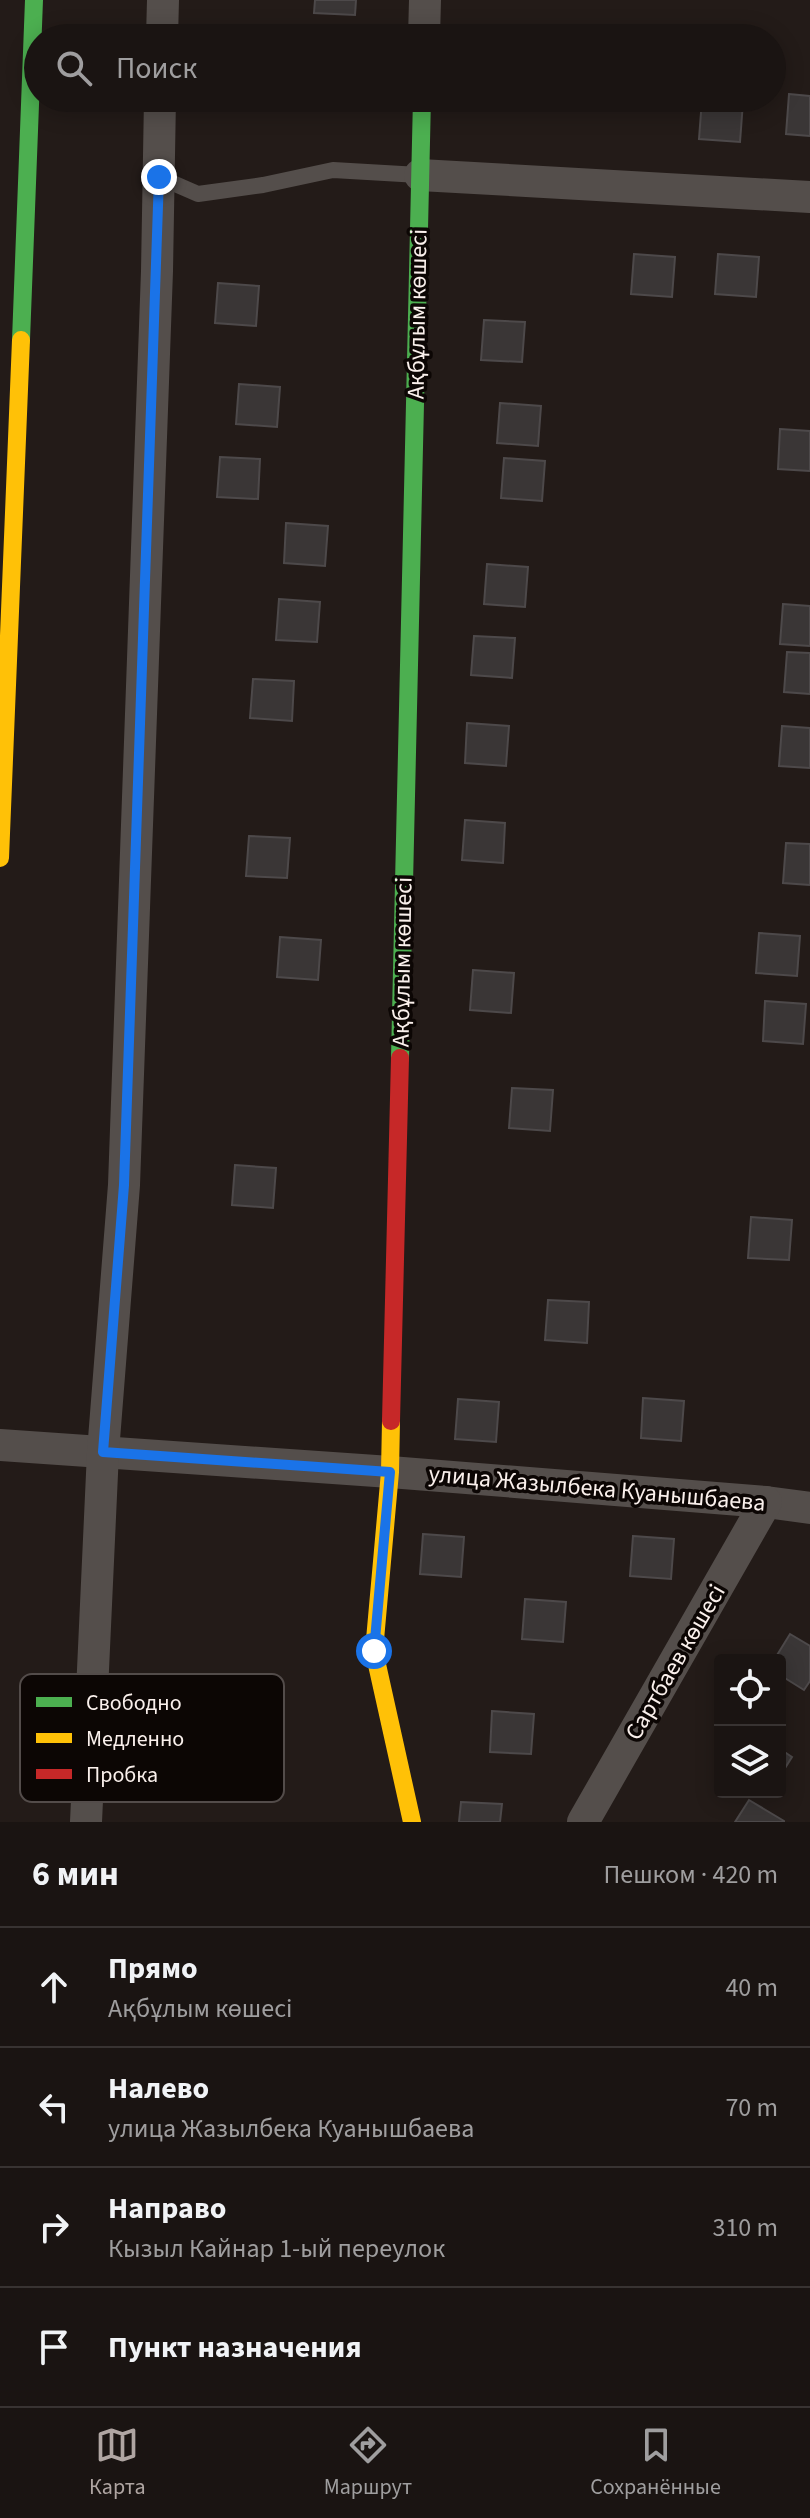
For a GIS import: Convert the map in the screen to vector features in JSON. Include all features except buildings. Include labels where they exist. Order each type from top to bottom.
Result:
[{"type":"street","points":[[33,24],[34,0]]},
{"type":"street","points":[[162,24],[163,0]]},
{"type":"street","points":[[424,24],[425,0]]},
{"type":"street","points":[[0,858],[30,112]]},
{"type":"street","points":[[93,1674],[103,1452],[124,1185],[160,112]]},
{"type":"street","name":"Ақбұлым көшесі","points":[[412,1822],[374,1651],[390,1472],[422,112]]},
{"type":"street","points":[[420,175],[810,197]]},
{"type":"street","name":"улица Жазылбека Куанышбаева","points":[[0,1445],[390,1472],[810,1508]]},
{"type":"street","name":"Сартбаев көшесі","points":[[583,1822],[766,1502]]},
{"type":"street","points":[[86,1822],[87,1802]]},
{"type":"lane","points":[[159,177],[198,194],[263,185],[333,170],[420,175]]},
{"type":"traffic: fast","points":[[33,24],[34,0]]},
{"type":"traffic: fast","points":[[21,340],[30,112]]},
{"type":"traffic: fast","points":[[400,1058],[422,112]]},
{"type":"traffic: slow","points":[[0,858],[21,340]]},
{"type":"traffic: slow","points":[[391,1421],[390,1472],[374,1651],[412,1822]]},
{"type":"traffic: jam","points":[[391,1421],[400,1058]]},
{"type":"route","points":[[159,177],[124,1185],[103,1452],[390,1472],[374,1651]]}]
